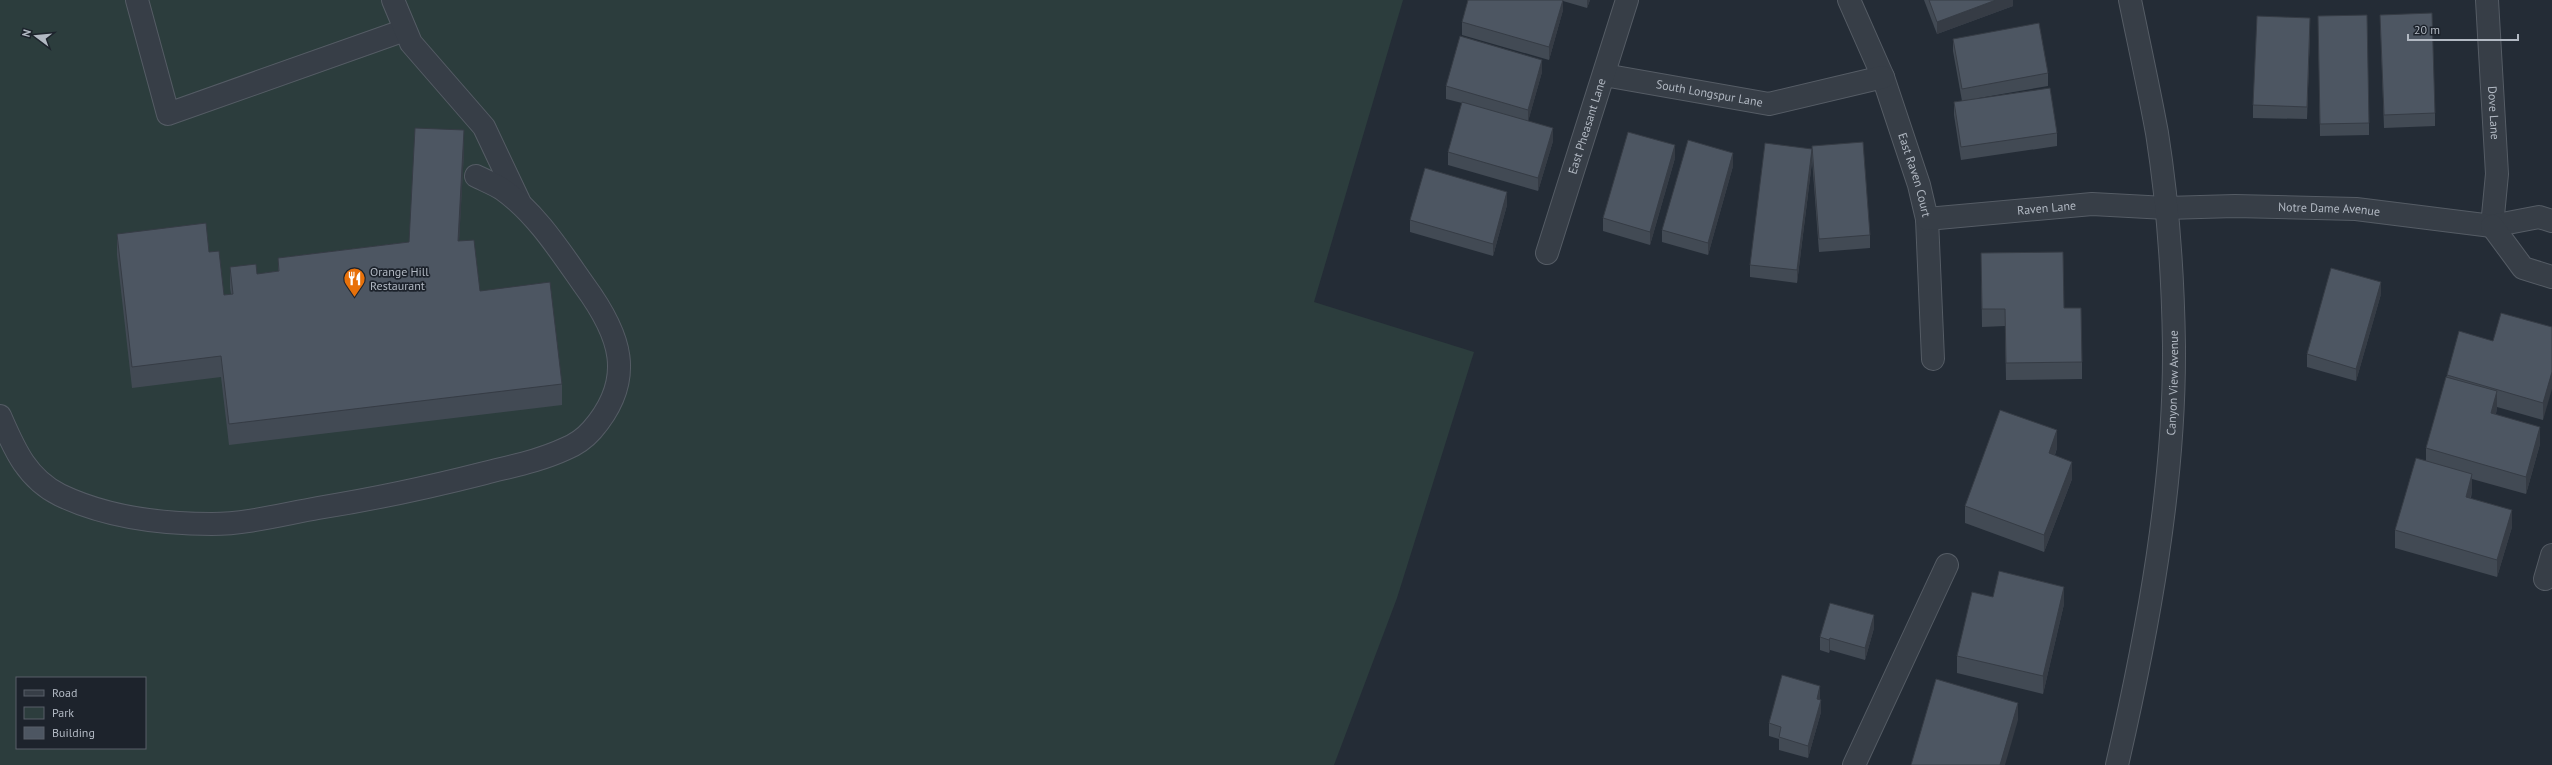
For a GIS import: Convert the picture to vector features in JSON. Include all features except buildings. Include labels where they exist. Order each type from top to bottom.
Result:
[{"type":"street","points":[[137,0],[168,114],[405,30]]},
{"type":"street","points":[[393,0],[411,43],[484,127],[522,207]]},
{"type":"street","name":"East Pheasant Lane","points":[[1547,253],[1627,0]]},
{"type":"street","name":"East Raven Court","points":[[1849,0],[1883,77],[1919,185],[1927,219],[1933,359]]},
{"type":"street","name":"Canyon View Avenue","points":[[2117,765],[2144,648],[2160,536],[2171,422],[2174,347],[2166,208],[2157,133],[2130,0]]},
{"type":"street","name":"Dove Lane","points":[[2487,0],[2497,174],[2492,226]]},
{"type":"street","name":"South Longspur Lane","points":[[1604,75],[1769,104],[1883,77]]},
{"type":"street","points":[[0,416],[15,452],[30,474],[57,493],[84,505],[113,514],[178,522],[214,524],[410,492],[540,459],[580,441],[590,432],[609,405],[619,377],[616,338],[599,305],[548,234],[502,189],[476,176]]},
{"type":"street","name":"Raven Lane","points":[[1927,219],[2092,204],[2166,208]]},
{"type":"street","name":"Notre Dame Avenue","points":[[2166,208],[2243,206],[2356,209],[2492,226],[2539,217],[2552,221]]},
{"type":"street","points":[[2492,226],[2523,268],[2552,277]]},
{"type":"street","points":[[2545,579],[2552,555]]},
{"type":"street","points":[[1854,765],[1946,565]]},
{"type":"green space","points":[[0,0],[1403,0],[1314,302],[1474,352],[1397,598],[1334,765],[0,765]]},
{"type":"place","name":"Orange Hill Restaurant","points":[[355,298]]}]
